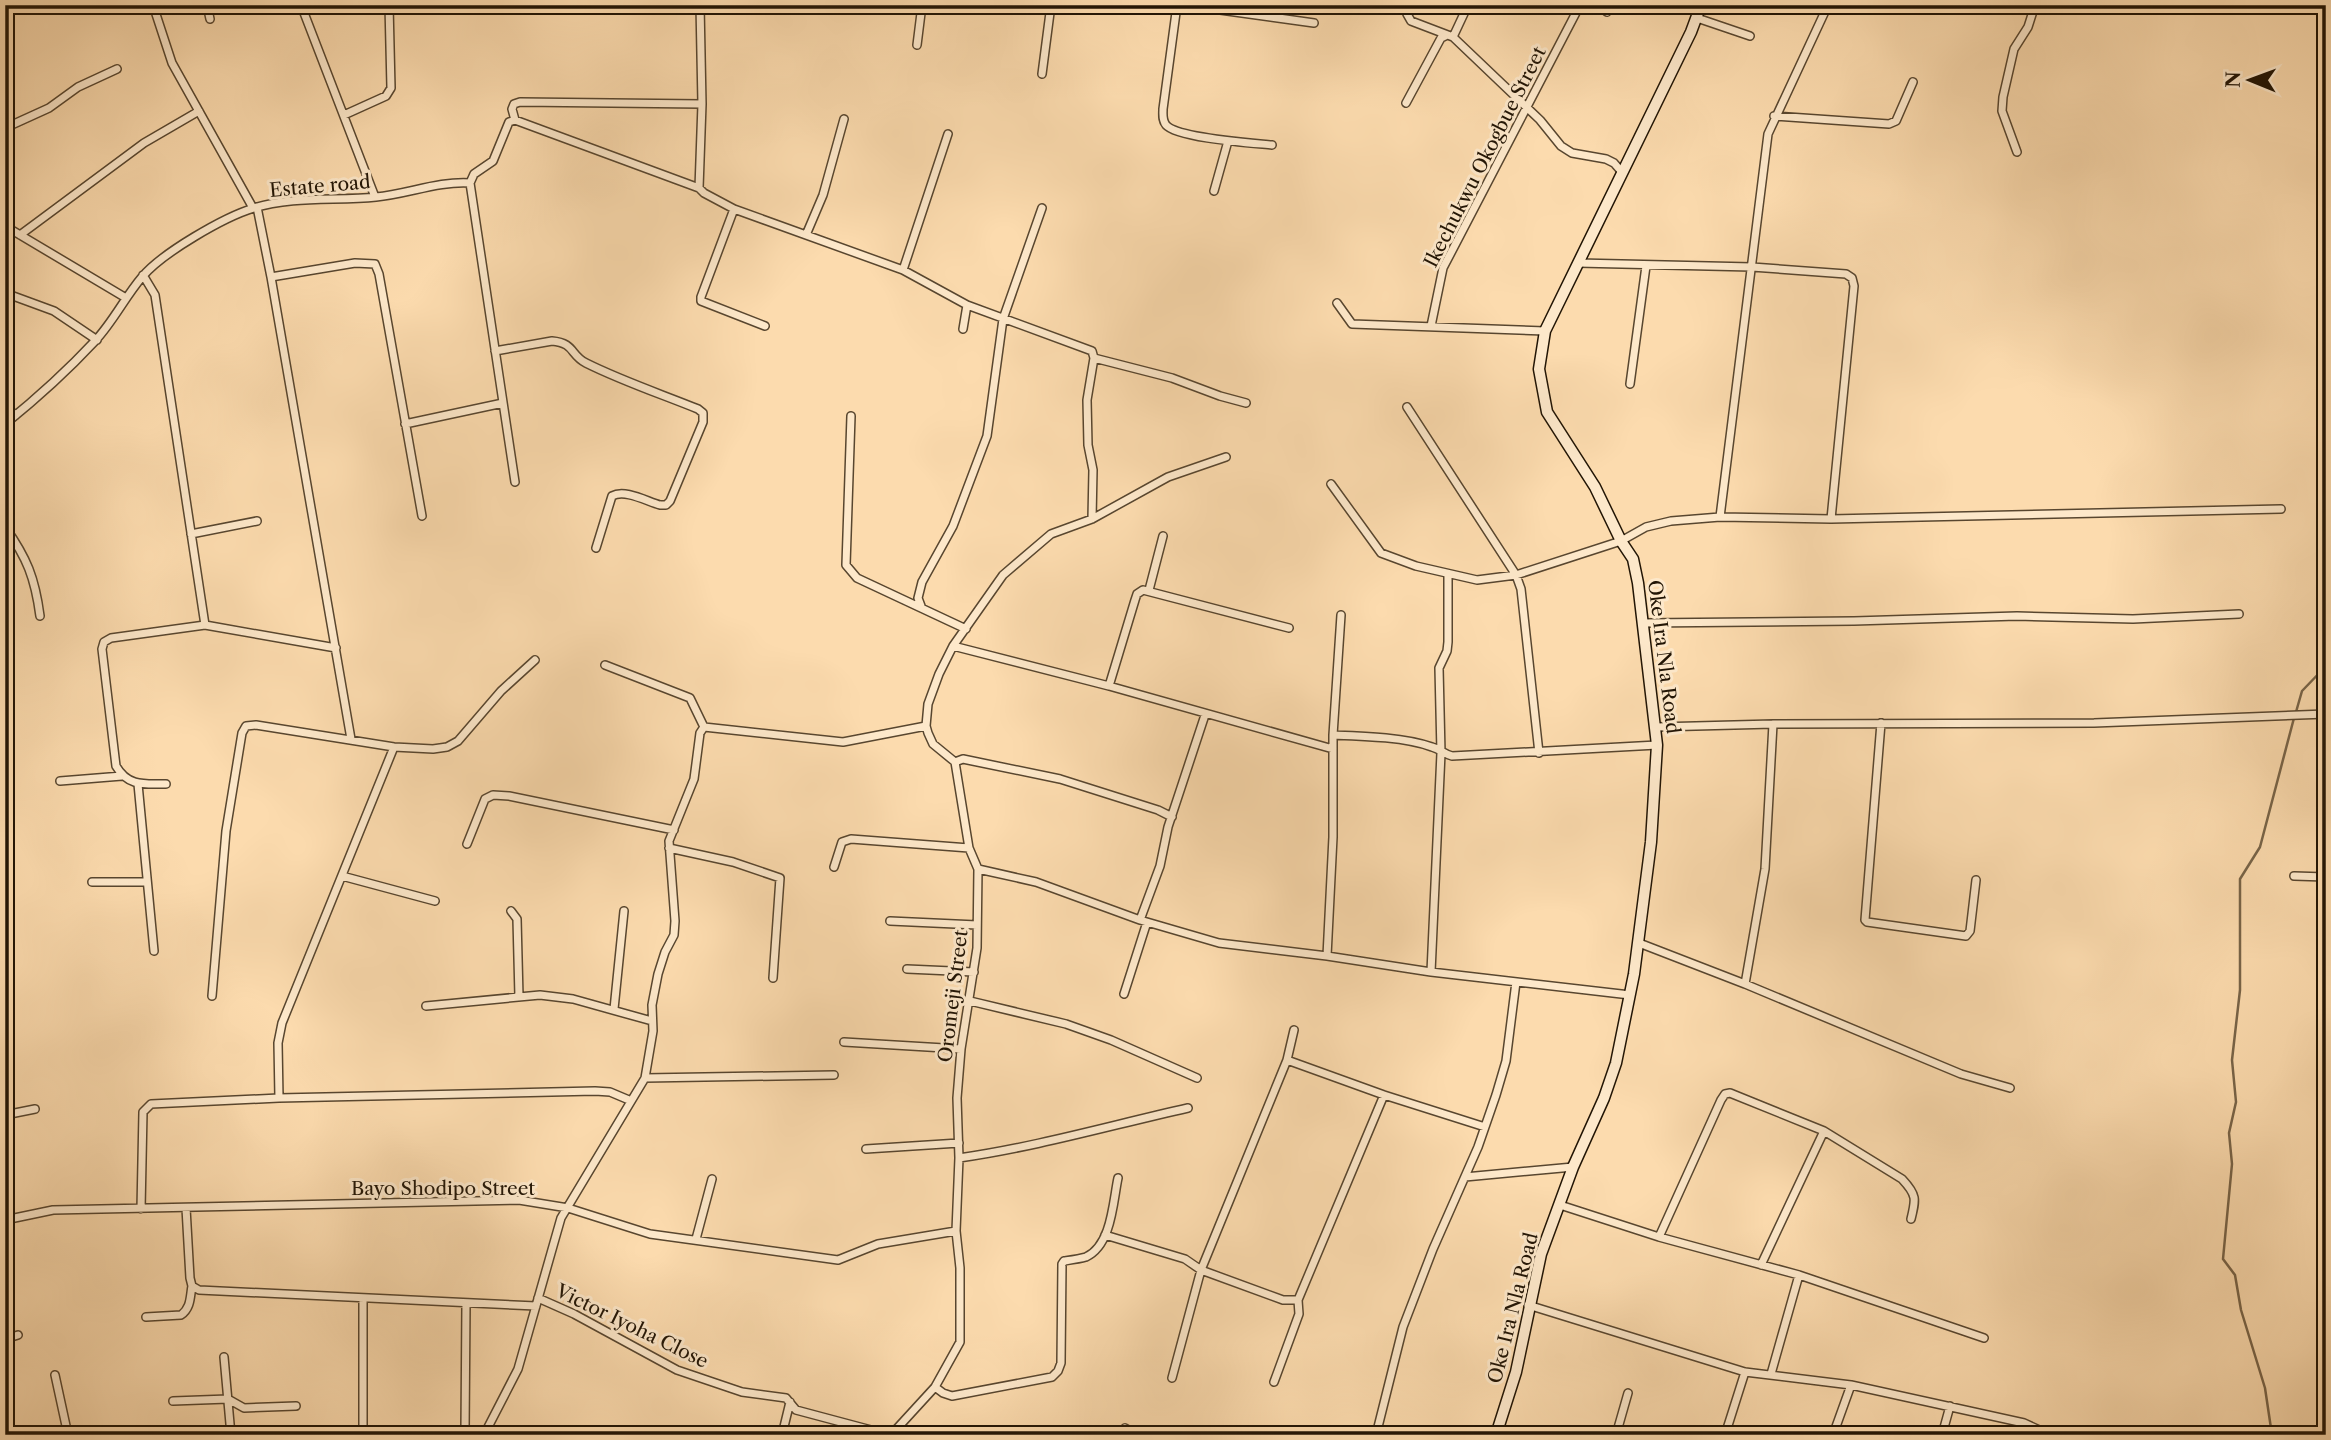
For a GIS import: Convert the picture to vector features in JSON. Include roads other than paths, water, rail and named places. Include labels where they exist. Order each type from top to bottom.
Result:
[{"type":"street","points":[[153,5],[172,63],[255,208],[271,277],[351,739]]},
{"type":"street","points":[[207,5],[210,19]]},
{"type":"street","points":[[301,5],[374,197]]},
{"type":"street","points":[[344,115],[386,96],[391,88],[390,5]]},
{"type":"street","points":[[699,188],[702,104],[700,5]]},
{"type":"street","points":[[917,45],[922,5]]},
{"type":"street","points":[[1042,74],[1051,5]]},
{"type":"street","points":[[1177,5],[1163,118],[1167,126],[1175,131],[1228,141],[1272,145]]},
{"type":"street","points":[[1184,5],[1314,23]]},
{"type":"street","points":[[1411,5],[1407,15],[1411,21],[1450,36],[1562,146],[1572,153],[1606,159],[1621,171]]},
{"type":"street","points":[[1406,103],[1441,38],[1450,36],[1468,5]]},
{"type":"street","name":"Ikechukwu Okogbue Street","points":[[1431,326],[1443,268],[1580,5]]},
{"type":"street","points":[[1598,5],[1607,12]]},
{"type":"street","name":"Oke Ira Nla Road","points":[[1496,1432],[1516,1372],[1528,1305],[1541,1254],[1616,1063],[1639,943],[1651,842],[1657,745],[1657,727],[1633,559],[1621,541],[1595,487],[1547,412],[1539,369],[1545,331],[1698,18],[1701,5]]},
{"type":"street","points":[[1720,517],[1768,134],[1774,116],[1828,5]]},
{"type":"street","points":[[2017,152],[2002,111],[2003,97],[2014,49],[2028,27],[2035,5]]},
{"type":"street","points":[[1698,18],[1750,36]]},
{"type":"street","points":[[5,128],[49,108],[78,87],[117,69]]},
{"type":"street","points":[[1774,116],[1889,124],[1896,121],[1913,82]]},
{"type":"street","points":[[514,120],[512,109],[514,104],[520,102],[702,104]]},
{"type":"street","points":[[20,235],[144,143],[199,111]]},
{"type":"street","points":[[806,235],[823,195],[844,119]]},
{"type":"street","points":[[515,482],[470,183],[474,174],[492,161],[509,122],[514,120],[699,188],[734,209],[903,270],[967,305],[1092,351],[1094,358],[1087,400],[1088,445],[1093,470],[1092,519]]},
{"type":"street","points":[[903,270],[948,134]]},
{"type":"street","points":[[1214,191],[1228,141]]},
{"type":"street","name":"Estate road","points":[[5,424],[97,340],[143,275],[189,241],[255,208],[399,194],[450,182],[470,183]]},
{"type":"street","points":[[921,606],[918,598],[922,582],[954,526],[987,436],[1003,319],[1042,208]]},
{"type":"street","points":[[734,209],[701,301],[765,326]]},
{"type":"street","points":[[5,226],[126,298]]},
{"type":"street","points":[[271,277],[355,263],[375,264],[380,274],[422,516]]},
{"type":"street","points":[[1578,263],[1752,267],[1846,274],[1852,278],[1831,519]]},
{"type":"street","points":[[1630,384],[1646,266]]},
{"type":"street","points":[[143,275],[155,295],[205,625]]},
{"type":"street","points":[[5,293],[54,312],[97,340]]},
{"type":"street","points":[[1337,303],[1353,324],[1545,331]]},
{"type":"street","points":[[963,329],[967,305]]},
{"type":"street","points":[[495,351],[560,341],[570,345],[585,363],[698,409],[702,413],[704,422],[670,501],[666,505],[660,505],[624,493],[616,493],[612,496],[596,548]]},
{"type":"street","points":[[1094,358],[1172,378],[1246,403]]},
{"type":"street","points":[[405,424],[503,403]]},
{"type":"street","points":[[1407,407],[1516,575],[1521,589],[1539,752]]},
{"type":"street","points":[[5,408],[16,415]]},
{"type":"street","points":[[851,416],[846,565],[856,578],[966,629]]},
{"type":"street","points":[[1172,817],[1158,810],[1060,779],[963,759],[955,762],[933,744],[926,726],[928,704],[953,646],[1003,575],[1051,534],[1092,519],[1168,477],[1226,457]]},
{"type":"street","points":[[1331,484],[1381,553],[1477,580],[1516,575],[1621,541],[1646,527],[1671,521],[1720,517],[1831,519],[2281,509]]},
{"type":"street","points":[[191,534],[257,521]]},
{"type":"street","points":[[5,527],[31,570],[40,616]]},
{"type":"street","points":[[1149,590],[1163,536]]},
{"type":"street","points":[[1431,972],[1441,753],[1440,668],[1448,642],[1448,574]]},
{"type":"street","points":[[1109,686],[1135,600],[1143,590],[1289,628]]},
{"type":"street","points":[[1643,623],[2017,616],[2133,619],[2239,614]]},
{"type":"street","points":[[1327,956],[1333,836],[1333,735],[1341,615]]},
{"type":"street","points":[[122,776],[116,766],[102,649],[104,642],[111,638],[205,625],[336,648]]},
{"type":"street","points":[[953,646],[1109,686],[1333,749]]},
{"type":"street","points":[[212,996],[226,831],[242,733],[246,726],[256,724],[394,747],[447,747],[458,741],[501,691],[535,660]]},
{"type":"street","points":[[605,665],[690,698],[704,726]]},
{"type":"street","points":[[5,676],[10,699]]},
{"type":"street","points":[[1657,727],[2094,723],[2326,714]]},
{"type":"street","points":[[1124,994],[1172,817],[1205,715]]},
{"type":"street","points":[[1881,723],[1865,920],[1966,936],[1970,931],[1976,880]]},
{"type":"street","points":[[1745,984],[1765,869],[1773,724]]},
{"type":"street","points":[[704,726],[843,742],[926,726]]},
{"type":"street","points":[[466,1303],[465,1433],[487,1434],[519,1369],[561,1218],[629,1100],[645,1078],[653,1031],[658,974],[664,953],[674,934],[669,848],[694,779],[700,733],[704,726]]},
{"type":"street","points":[[1333,735],[1387,738],[1432,747],[1452,756],[1657,745]]},
{"type":"street","points":[[279,1098],[278,1043],[282,1023],[394,747]]},
{"type":"street","name":"Oromeji Street","points":[[891,1435],[935,1387],[960,1342],[960,1268],[956,1231],[959,1158],[957,1098],[961,1049],[974,972],[978,925],[978,869],[969,848],[955,762]]},
{"type":"street","points":[[60,781],[122,776],[138,784],[166,784]]},
{"type":"street","points":[[138,784],[154,951]]},
{"type":"street","points":[[467,844],[485,799],[493,795],[674,830]]},
{"type":"street","points":[[834,867],[842,842],[851,839],[969,848]]},
{"type":"street","points":[[669,848],[733,862],[780,878],[772,978]]},
{"type":"street","points":[[978,869],[1037,882],[1144,921],[1219,943],[1431,972],[1630,995]]},
{"type":"street","points":[[342,876],[435,901]]},
{"type":"street","points":[[2294,876],[2326,877]]},
{"type":"street","points":[[92,882],[148,882]]},
{"type":"street","points":[[512,911],[517,919],[519,997]]},
{"type":"street","points":[[614,1009],[624,911]]},
{"type":"street","points":[[890,921],[978,925]]},
{"type":"street","points":[[1639,943],[1961,1074],[2010,1088]]},
{"type":"street","points":[[907,969],[974,972]]},
{"type":"street","points":[[1376,1435],[1403,1327],[1485,1127],[1506,1061],[1516,982]]},
{"type":"street","points":[[426,1006],[540,995],[573,999],[652,1021]]},
{"type":"street","points":[[970,1000],[1066,1024],[1111,1040],[1197,1079]]},
{"type":"street","points":[[1172,1378],[1201,1270],[1287,1060],[1294,1030]]},
{"type":"street","points":[[844,1042],[961,1049]]},
{"type":"street","points":[[1287,1060],[1384,1096],[1485,1127]]},
{"type":"street","points":[[645,1078],[834,1076]]},
{"type":"street","points":[[141,1209],[144,1112],[151,1104],[279,1098],[595,1091],[610,1092],[629,1100]]},
{"type":"street","points":[[1659,1237],[1725,1094],[1730,1093],[1824,1131],[1902,1179],[1912,1190],[1916,1200],[1911,1219]]},
{"type":"street","points":[[1274,1382],[1298,1314],[1298,1300],[1384,1096]]},
{"type":"street","points":[[959,1158],[1017,1150],[1188,1108]]},
{"type":"street","points":[[5,1115],[35,1110]]},
{"type":"street","points":[[1761,1265],[1824,1131]]},
{"type":"street","points":[[866,1149],[959,1143]]},
{"type":"street","points":[[1465,1177],[1573,1167]]},
{"type":"street","points":[[935,1387],[952,1396],[1052,1377],[1058,1371],[1062,1264],[1064,1261],[1084,1258],[1090,1254],[1105,1235],[1118,1178]]},
{"type":"street","points":[[696,1240],[712,1179]]},
{"type":"street","name":"Bayo Shodipo Street","points":[[5,1220],[53,1210],[519,1200],[568,1208],[650,1234],[838,1260],[878,1244],[956,1231]]},
{"type":"street","points":[[1560,1205],[1659,1237],[1799,1275],[1984,1338]]},
{"type":"street","points":[[146,1317],[181,1315],[189,1307],[192,1286],[186,1208]]},
{"type":"street","points":[[1105,1235],[1185,1259],[1201,1270],[1283,1300],[1298,1300]]},
{"type":"street","points":[[1771,1374],[1799,1275]]},
{"type":"street","points":[[192,1286],[199,1290],[536,1306]]},
{"type":"street","name":"Victor Iyoha Close","points":[[538,1297],[677,1370],[742,1392],[786,1398],[796,1410],[871,1430]]},
{"type":"street","points":[[363,1299],[363,1435]]},
{"type":"street","points":[[1528,1305],[1745,1371],[1851,1385],[1950,1405],[2024,1423],[2050,1435]]},
{"type":"street","points":[[5,1339],[18,1335]]},
{"type":"street","points":[[225,1357],[230,1435]]},
{"type":"street","points":[[1724,1435],[1745,1371]]},
{"type":"street","points":[[55,1375],[68,1435]]},
{"type":"street","points":[[1833,1435],[1851,1385]]},
{"type":"street","points":[[1616,1435],[1628,1393]]},
{"type":"street","points":[[173,1401],[228,1399],[244,1408],[296,1406]]},
{"type":"street","points":[[782,1435],[790,1401]]},
{"type":"street","points":[[1942,1435],[1950,1405]]},
{"type":"street","points":[[1125,1428],[1137,1435]]},
{"type":"street","points":[[1496,1432],[1513,1435]]},
{"type":"waterway","points":[[2296,712],[2302,691],[2326,666]]},
{"type":"waterway","points":[[2272,1435],[2265,1388],[2241,1310],[2235,1275],[2223,1259],[2232,1164],[2229,1133],[2236,1102],[2232,1060],[2240,990],[2240,879],[2260,847],[2294,718]]}]
